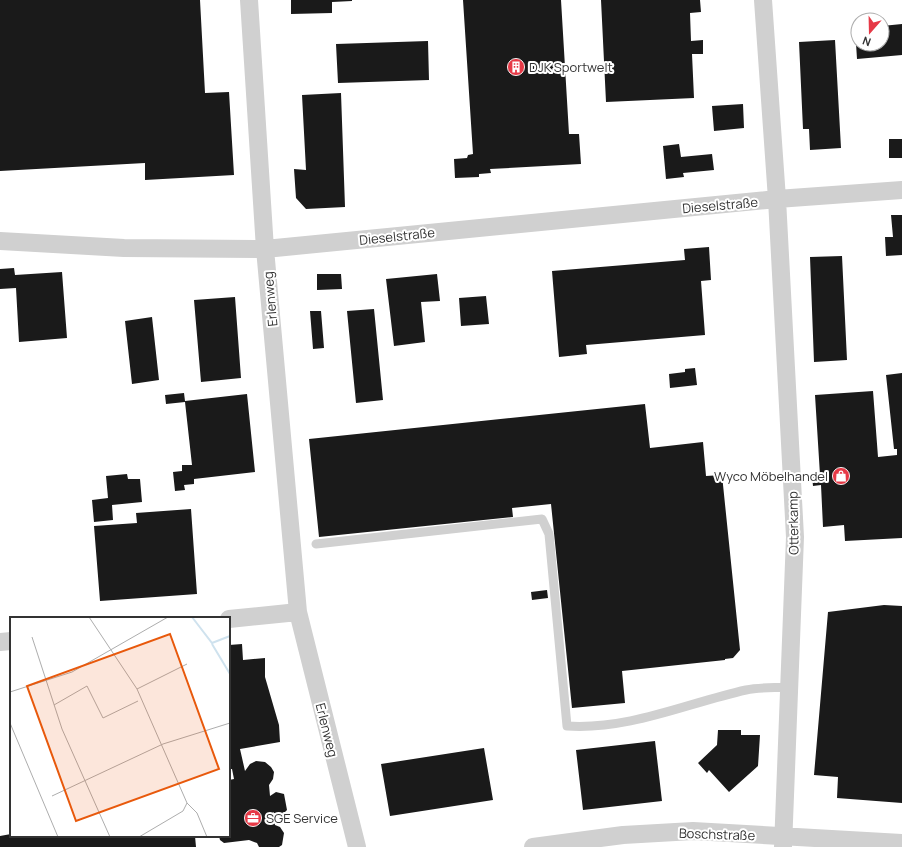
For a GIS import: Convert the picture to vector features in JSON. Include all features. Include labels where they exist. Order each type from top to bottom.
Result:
[{"type":"street","points":[[0,241],[124,248],[265,249],[249,0]]},
{"type":"street","points":[[763,0],[777,199]]},
{"type":"street","name":"Dieselstraße","points":[[265,249],[777,199],[902,190]]},
{"type":"street","name":"Otterkamp","points":[[777,199],[795,538],[783,842]]},
{"type":"street","name":"Erlenweg","points":[[265,249],[298,612],[357,847]]},
{"type":"street","points":[[230,619],[298,612]]},
{"type":"street","points":[[0,642],[10,641]]},
{"type":"street","name":"Boschstraße","points":[[533,847],[623,835],[693,831],[783,842],[902,843]]},
{"type":"lane","points":[[316,544],[542,519],[549,534],[567,726],[591,727],[663,714],[748,689],[789,687]]},
{"type":"building","points":[[0,0],[200,0],[205,93],[229,92],[234,175],[145,180],[145,163],[0,171]]},
{"type":"building","points":[[291,0],[352,1],[332,2],[332,13],[291,14]]},
{"type":"building","name":"DJK Sportwelt","points":[[463,0],[561,0],[569,134],[579,134],[581,164],[490,169],[491,173],[479,174],[479,177],[455,178],[454,159],[467,158],[468,155],[473,154]]},
{"type":"building","points":[[601,0],[700,0],[701,12],[690,13],[691,41],[703,40],[703,54],[692,54],[694,98],[606,102]]},
{"type":"building","points":[[902,24],[902,55],[857,59],[857,52],[890,52],[890,25]]},
{"type":"building","points":[[835,40],[841,148],[810,150],[809,129],[803,129],[799,42]]},
{"type":"building","points":[[428,41],[429,80],[338,83],[336,44]]},
{"type":"building","points":[[341,93],[345,207],[306,209],[296,198],[294,169],[306,170],[302,95]]},
{"type":"building","points":[[743,104],[744,128],[714,131],[712,106]]},
{"type":"building","points":[[889,139],[902,139],[902,158],[889,158]]},
{"type":"building","points":[[679,144],[681,157],[712,154],[714,170],[683,173],[684,177],[666,179],[663,146]]},
{"type":"building","points":[[891,215],[902,215],[902,255],[886,256],[885,237],[893,237]]},
{"type":"building","points":[[709,247],[711,280],[701,281],[705,335],[586,345],[587,354],[559,357],[552,271],[685,260],[684,249]]},
{"type":"building","points":[[842,256],[847,360],[814,362],[810,257]]},
{"type":"building","points":[[14,268],[15,275],[62,272],[67,338],[19,342],[16,288],[0,289],[0,269]]},
{"type":"building","points":[[317,274],[341,274],[342,289],[317,290]]},
{"type":"building","points":[[437,274],[440,301],[421,302],[425,342],[394,346],[386,279]]},
{"type":"building","points":[[486,296],[489,324],[461,326],[459,298]]},
{"type":"building","points":[[235,297],[241,378],[201,382],[194,300]]},
{"type":"building","points":[[374,309],[383,400],[356,403],[347,311]]},
{"type":"building","points":[[310,311],[321,311],[324,348],[313,349]]},
{"type":"building","points":[[152,317],[159,380],[132,384],[125,321]]},
{"type":"building","points":[[695,368],[697,385],[670,388],[669,374],[685,372],[685,369]]},
{"type":"building","points":[[902,373],[902,538],[845,541],[844,525],[823,527],[821,485],[813,486],[812,476],[820,475],[815,395],[873,391],[878,457],[897,455],[897,449],[894,449],[886,375]]},
{"type":"building","points":[[184,393],[185,401],[247,394],[255,472],[194,479],[194,484],[184,485],[185,490],[175,491],[173,472],[182,471],[182,465],[192,465],[185,402],[166,404],[165,395]]},
{"type":"building","points":[[645,404],[650,448],[703,442],[706,476],[722,475],[740,650],[733,658],[725,660],[622,671],[625,703],[572,708],[551,504],[512,508],[513,517],[319,537],[309,439]]},
{"type":"building","points":[[127,474],[128,479],[140,479],[142,502],[112,505],[113,520],[94,522],[92,500],[108,498],[106,476]]},
{"type":"building","points":[[191,509],[197,594],[100,601],[94,526],[137,523],[136,513]]},
{"type":"building","points":[[547,590],[548,598],[532,600],[531,592]]},
{"type":"building","points":[[884,605],[902,606],[902,803],[837,798],[838,777],[814,775],[828,612]]},
{"type":"building","points":[[242,644],[243,660],[265,658],[265,677],[279,725],[280,742],[240,749],[245,771],[250,764],[256,761],[265,762],[274,772],[273,779],[269,785],[270,796],[276,792],[284,794],[287,810],[283,814],[277,815],[273,812],[275,825],[280,827],[284,833],[282,845],[279,847],[259,847],[257,843],[249,840],[224,843],[220,840],[219,837],[230,837],[230,780],[234,779],[232,769],[230,769],[230,645]]},
{"type":"building","points":[[718,730],[741,730],[741,735],[760,735],[758,766],[729,792],[709,770],[707,773],[698,763],[717,745]]},
{"type":"building","points":[[655,741],[662,801],[583,810],[576,750]]},
{"type":"building","points":[[484,748],[493,800],[390,816],[381,764]]},
{"type":"building","points":[[10,834],[10,837],[195,837],[196,847],[0,847],[0,836]]},
{"type":"place","name":"DJK Sportwelt","points":[[516,67]]},
{"type":"place","name":"Wyco Möbelhandel","points":[[841,476]]},
{"type":"place","name":"SGE Service","points":[[253,818]]}]
